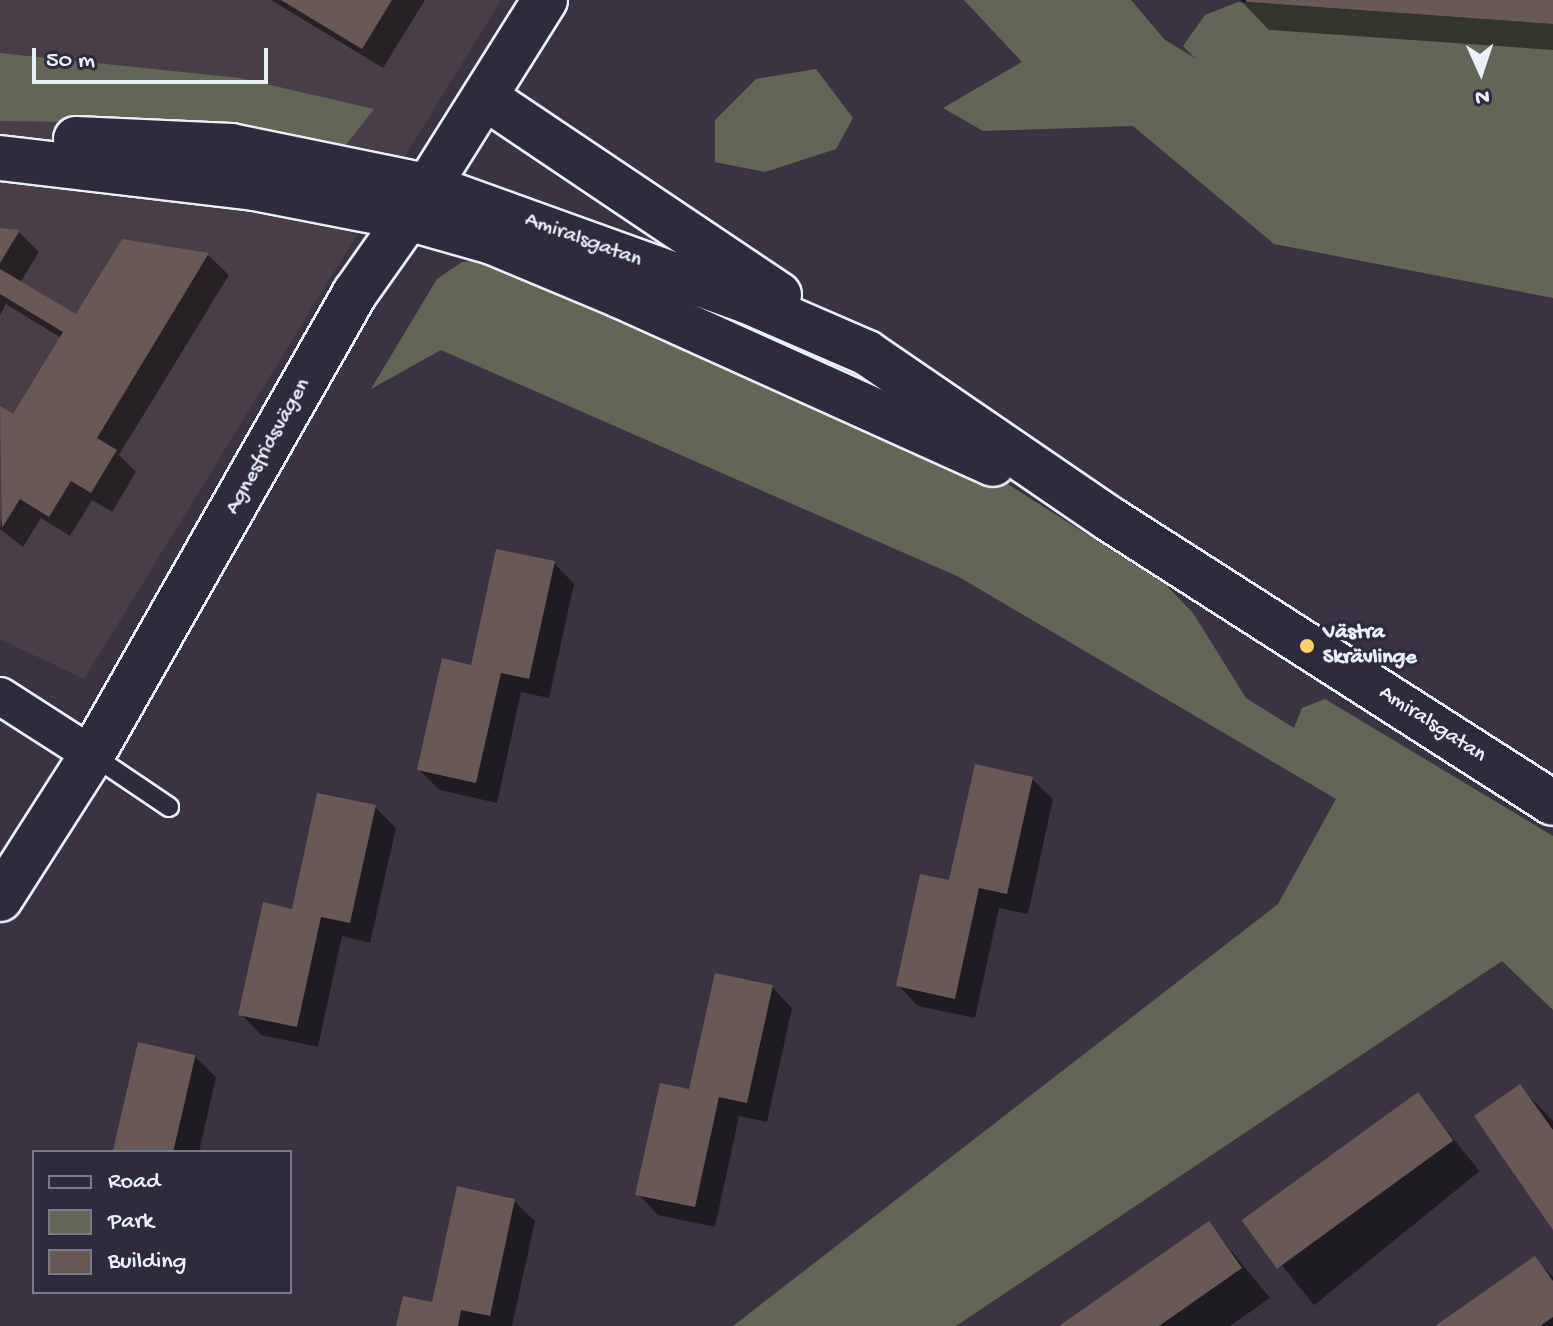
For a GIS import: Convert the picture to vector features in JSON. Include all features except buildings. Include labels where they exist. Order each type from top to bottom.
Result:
[{"type":"main road","name":"Agnesfridsvägen","points":[[0,899],[92,755],[355,293],[419,202],[545,0]]},
{"type":"main road","points":[[486,98],[867,353]]},
{"type":"main road","name":"Amiralsgatan","points":[[0,140],[231,146],[747,301],[867,353],[1108,518],[1548,800]]},
{"type":"main road","name":"Amiralsgatan","points":[[0,158],[254,188],[419,202],[492,242],[621,296],[1108,518]]},
{"type":"street","points":[[0,696],[92,755]]},
{"type":"lane","points":[[92,755],[169,807]]},
{"type":"shaded area","points":[[0,0],[501,0],[84,679],[0,639]]},
{"type":"green space","points":[[964,0],[1131,0],[1165,40],[1195,58],[1183,46],[1205,15],[1238,2],[1553,24],[1553,298],[1274,244],[1133,126],[983,131],[943,108],[1022,62]]},
{"type":"green space","points":[[0,53],[240,78],[374,109],[342,150],[204,124],[0,121]]},
{"type":"green space","points":[[816,69],[853,118],[836,149],[765,172],[715,162],[715,120],[756,79]]},
{"type":"green space","points":[[498,258],[984,469],[1165,584],[1193,613],[1246,698],[1294,728],[1302,708],[1325,699],[1553,836],[1553,1010],[1502,961],[956,1326],[733,1326],[1278,904],[1336,799],[959,577],[441,350],[371,389],[437,279],[462,262]]},
{"type":"place","name":"Västra Skrävlinge","points":[[1307,646]]}]
